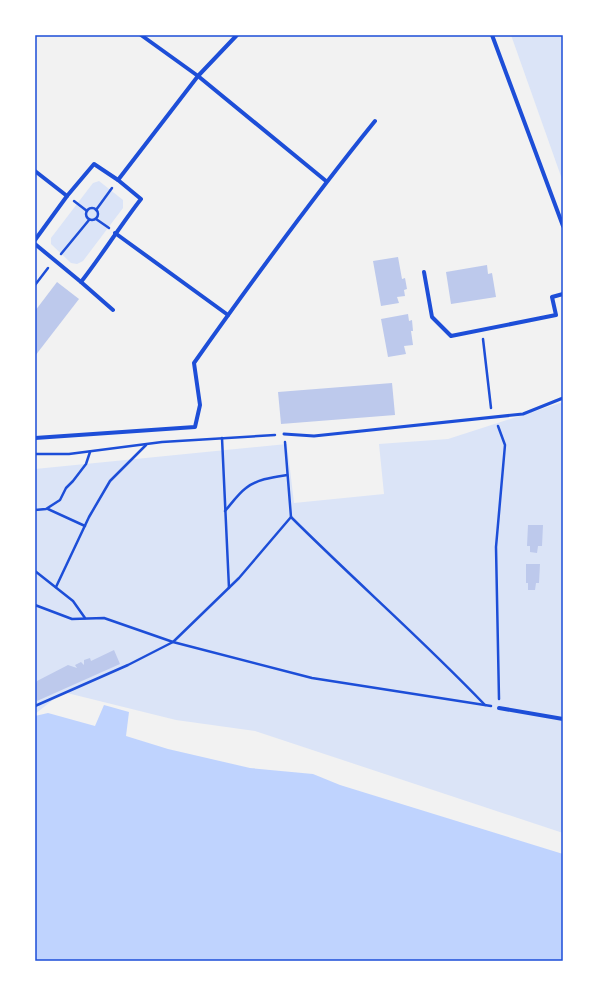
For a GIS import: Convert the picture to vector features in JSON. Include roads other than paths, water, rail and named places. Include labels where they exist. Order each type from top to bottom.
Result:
[{"type":"street","points":[[141,35],[198,76],[326,181]]},
{"type":"street","points":[[118,180],[198,76],[237,35]]},
{"type":"street","points":[[492,35],[563,226]]},
{"type":"street","points":[[35,438],[115,434],[195,427],[200,404],[194,363],[326,181],[375,121]]},
{"type":"street","points":[[35,240],[67,196],[94,164],[118,180],[141,199],[115,233],[103,254],[81,282]]},
{"type":"street","points":[[35,171],[67,196]]},
{"type":"street","points":[[115,233],[228,315]]},
{"type":"street","points":[[35,244],[113,310]]},
{"type":"street","points":[[424,272],[432,317],[451,336],[556,315],[552,297],[563,294]]},
{"type":"street","points":[[499,708],[563,719]]},
{"type":"lane","points":[[284,434],[314,436],[523,414],[563,398]]},
{"type":"water","points":[[104,705],[129,712],[126,736],[168,749],[250,768],[313,774],[340,785],[563,854],[563,961],[35,961],[35,716],[48,713],[95,726]]}]
